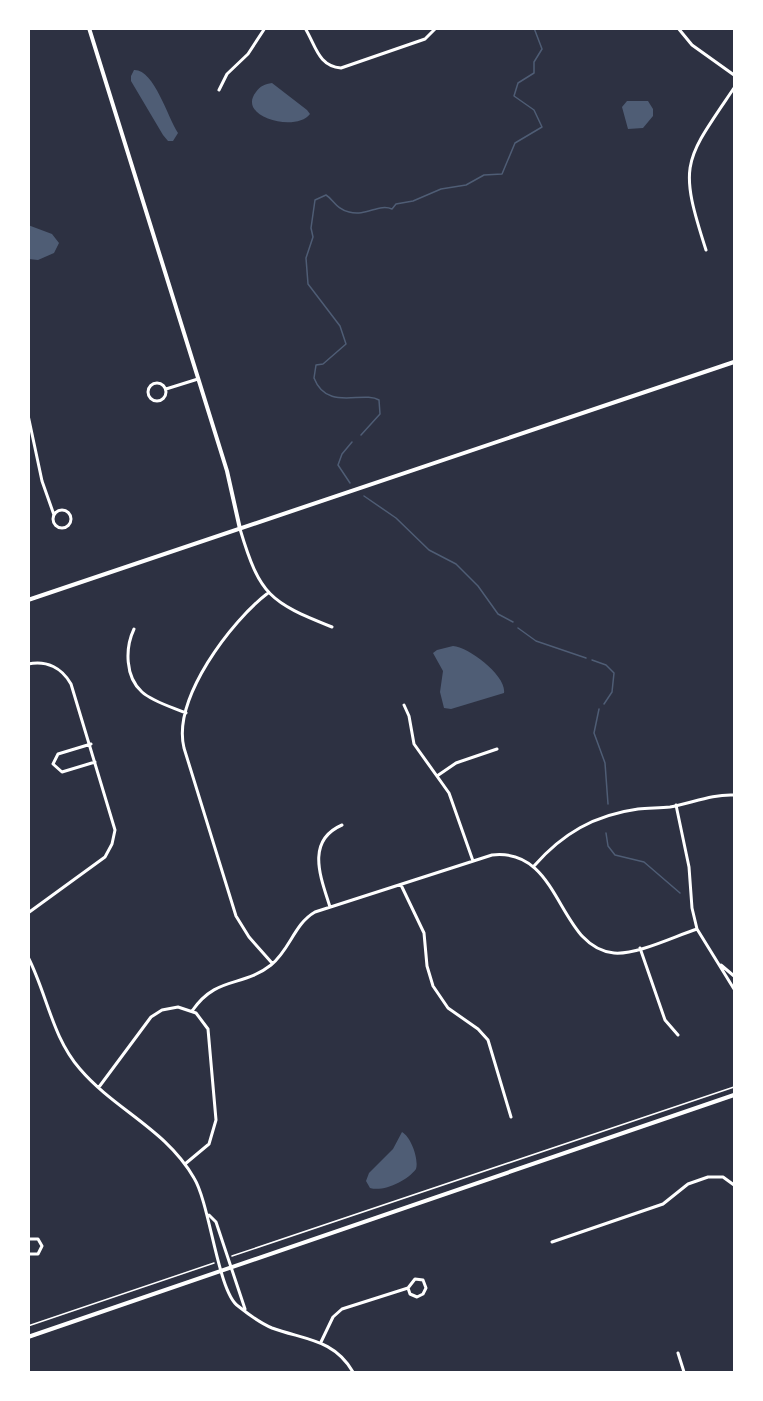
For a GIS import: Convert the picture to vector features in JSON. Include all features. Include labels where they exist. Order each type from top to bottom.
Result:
[{"type":"street","points":[[89,28],[228,475],[240,529],[254,572],[268,593],[290,610],[332,627]]},
{"type":"street","points":[[219,90],[227,74],[249,54],[265,28]]},
{"type":"street","points":[[305,28],[321,60],[330,66],[341,68],[424,39],[436,28]]},
{"type":"street","points":[[678,28],[692,45],[735,75]]},
{"type":"street","points":[[706,250],[690,198],[689,167],[698,142],[735,88]]},
{"type":"street","points":[[28,600],[735,363]]},
{"type":"street","points":[[166,389],[198,379]]},
{"type":"street","points":[[156,382],[162,384],[166,389],[165,397],[158,401],[152,400],[147,393],[150,386],[156,382]]},
{"type":"street","points":[[28,415],[42,481],[54,515],[54,524],[66,528],[70,524],[70,515],[66,511],[58,511],[54,515]]},
{"type":"street","points":[[268,593],[218,644],[186,713],[182,728],[183,744],[236,913],[249,937],[273,963]]},
{"type":"street","points":[[134,630],[126,651],[137,686],[148,696],[186,713]]},
{"type":"street","points":[[28,664],[49,665],[67,677],[74,689],[114,821],[114,837],[110,849],[97,863],[28,913]]},
{"type":"street","points":[[404,705],[417,749],[450,796],[473,861]]},
{"type":"street","points":[[91,744],[58,754],[53,760],[53,766],[62,772],[96,762]]},
{"type":"street","points":[[437,776],[456,763],[497,749]]},
{"type":"street","points":[[534,866],[556,842],[584,825],[633,810],[676,806],[706,797],[735,795]]},
{"type":"street","points":[[676,806],[689,867],[692,908],[698,928],[708,950],[735,989]]},
{"type":"street","points":[[330,907],[319,871],[318,856],[327,836],[342,825]]},
{"type":"street","points":[[192,1011],[205,995],[216,987],[255,974],[273,963],[305,919],[330,907],[473,861],[506,855],[520,858],[534,866],[590,942],[614,953],[640,948],[698,928]]},
{"type":"street","points":[[401,885],[424,933],[427,966],[433,986],[448,1008],[478,1029],[488,1040],[511,1117]]},
{"type":"street","points":[[640,948],[665,1020],[678,1035]]},
{"type":"street","points":[[28,957],[60,1040],[78,1067],[99,1088],[159,1134],[185,1164],[200,1188],[209,1215],[208,1225],[233,1300],[267,1326],[321,1342],[340,1355],[353,1372]]},
{"type":"street","points":[[719,964],[735,976]]},
{"type":"street","points":[[99,1088],[155,1014],[174,1007],[192,1011],[204,1022],[210,1035],[216,1126],[209,1144],[185,1164]]},
{"type":"street","points":[[28,1337],[735,1095]]},
{"type":"street","points":[[552,1242],[663,1204],[693,1182],[713,1176],[727,1179],[735,1185]]},
{"type":"street","points":[[209,1215],[216,1222],[245,1309]]},
{"type":"street","points":[[28,1239],[38,1239],[42,1246],[38,1254],[28,1254]]},
{"type":"street","points":[[321,1342],[333,1317],[342,1309],[408,1288],[411,1281],[417,1278],[426,1287],[424,1293],[417,1297],[410,1294],[408,1288]]},
{"type":"street","points":[[678,1353],[684,1372]]},
{"type":"path","points":[[228,1258],[735,1087]]},
{"type":"path","points":[[28,1326],[219,1261]]},
{"type":"water","points":[[134,70],[148,77],[160,96],[178,133],[173,141],[168,141],[163,135],[131,81]]},
{"type":"water","points":[[272,83],[310,114],[303,120],[293,122],[270,120],[261,115],[254,109],[252,101],[259,88]]},
{"type":"water","points":[[627,101],[648,101],[653,109],[653,116],[643,128],[628,129],[622,107]]},
{"type":"water","points":[[28,225],[52,234],[59,243],[54,253],[38,260],[29,259]]},
{"type":"water","points":[[453,646],[468,651],[486,664],[500,679],[504,693],[451,709],[444,708],[440,692],[443,671],[433,653]]},
{"type":"water","points":[[402,1132],[414,1149],[416,1169],[407,1178],[395,1184],[376,1189],[370,1188],[366,1181],[369,1173],[393,1149]]},
{"type":"waterway","points":[[361,435],[380,414],[379,400],[364,397],[336,397],[327,394],[314,378],[316,365],[323,364],[346,344],[340,326],[308,284],[306,258],[313,237],[311,228],[315,200],[326,195],[341,209],[355,213],[382,208],[392,209],[396,204],[413,201],[441,189],[466,185],[484,175],[502,174],[515,143],[542,127],[534,110],[514,96],[518,83],[534,73],[534,62],[542,49],[534,28]]},
{"type":"waterway","points":[[350,483],[338,465],[342,454],[352,442]]},
{"type":"waterway","points":[[364,496],[396,518],[429,550],[456,564],[478,586],[498,614],[513,622]]},
{"type":"waterway","points":[[518,628],[536,641],[586,658]]},
{"type":"waterway","points":[[592,660],[606,665],[614,673],[612,692],[604,704]]},
{"type":"waterway","points":[[599,709],[594,733],[605,763],[608,804]]},
{"type":"waterway","points":[[606,833],[608,846],[615,855],[644,862],[680,893]]}]
